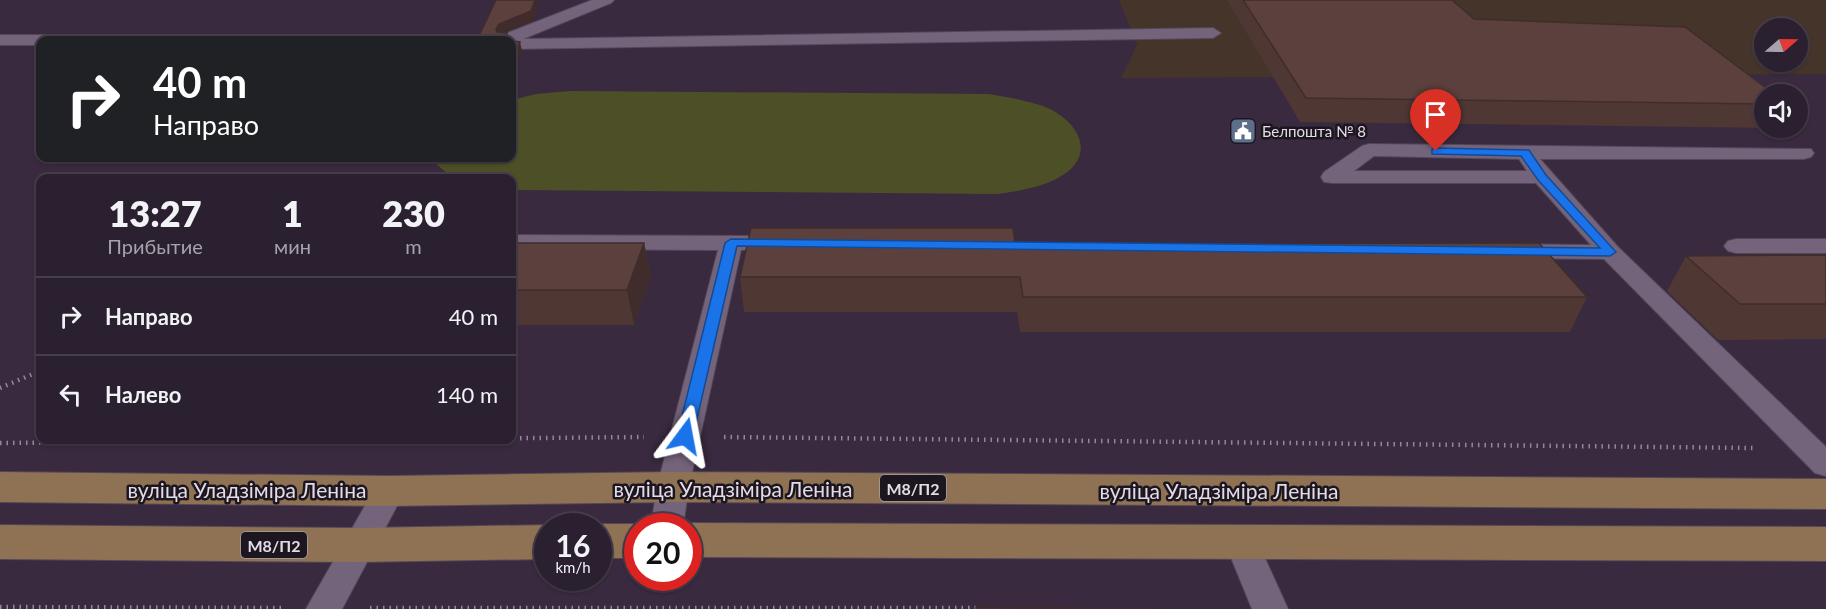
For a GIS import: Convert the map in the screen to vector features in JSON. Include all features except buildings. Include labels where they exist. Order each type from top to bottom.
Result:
[{"type":"main road","name":"вуліца Уладзіміра Леніна","points":[[0,487],[389,491],[673,487],[1826,494]]},
{"type":"main road","points":[[702,540],[1826,544]]},
{"type":"main road","name":"М8/П2","points":[[0,542],[358,545],[534,542]]},
{"type":"lane","points":[[515,36],[606,0]]},
{"type":"lane","points":[[516,44],[1212,33]]},
{"type":"lane","points":[[0,40],[36,40]]},
{"type":"lane","points":[[1542,177],[1332,177],[1369,150],[1525,153],[1804,153]]},
{"type":"lane","points":[[1525,153],[1542,177],[1610,252],[1818,457]]},
{"type":"lane","points":[[516,242],[802,243]]},
{"type":"lane","points":[[669,513],[673,487],[731,243]]},
{"type":"lane","points":[[1736,246],[1826,246]]},
{"type":"lane","points":[[1491,251],[1610,252]]},
{"type":"lane","points":[[324,609],[389,491]]},
{"type":"lane","points":[[1242,543],[1270,609]]},
{"type":"path","points":[[0,388],[36,373]]},
{"type":"path","points":[[516,439],[685,436],[1818,457]]},
{"type":"path","points":[[0,443],[36,443]]},
{"type":"path","points":[[0,607],[990,608]]},
{"type":"shaded area","points":[[1119,0],[1826,0],[1826,74],[1121,78],[1137,45]]},
{"type":"green space","points":[[571,91],[988,94],[1029,102],[1056,112],[1075,129],[1081,150],[1078,160],[1070,170],[1056,179],[1035,187],[998,194],[516,190],[516,174],[448,174],[435,163],[516,162],[516,99],[536,94]]},
{"type":"place","name":"Белпошта № 8","points":[[1243,131]]},
{"type":"route","points":[[685,436],[731,243],[1610,252],[1542,177],[1525,153],[1436,151]]}]
